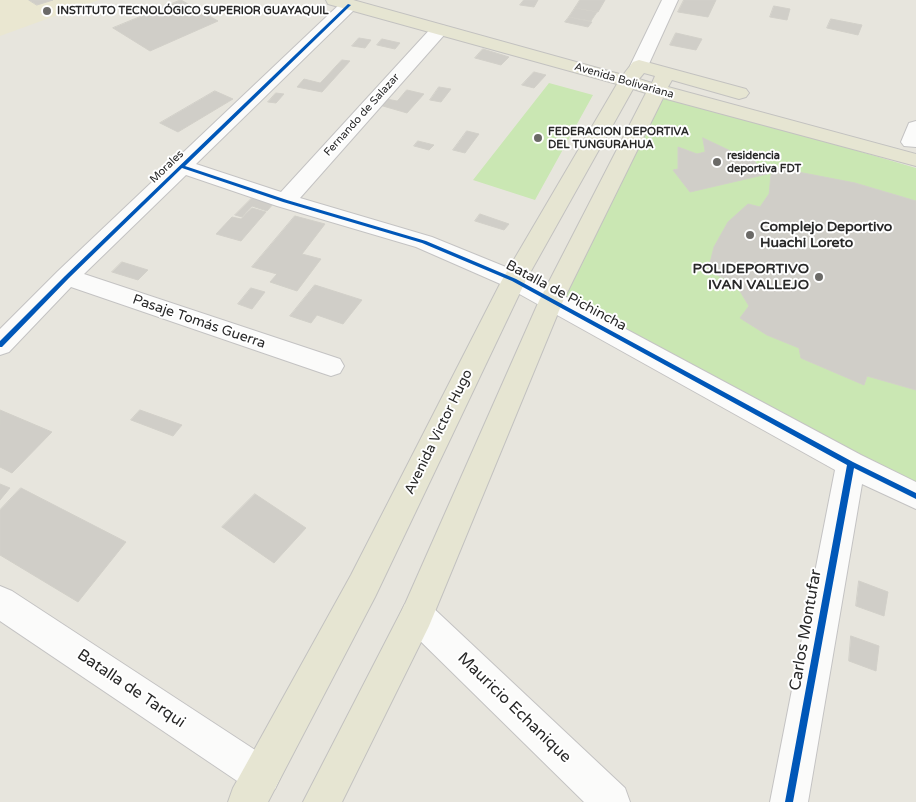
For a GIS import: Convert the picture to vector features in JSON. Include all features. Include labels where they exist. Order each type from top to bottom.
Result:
[{"type":"main road","points":[[385,0],[528,36]]},
{"type":"main road","name":"Avenida Bolivariana","points":[[342,2],[439,30],[662,82],[830,138],[915,143]]},
{"type":"main road","name":"Avenida Bolivariana","points":[[620,61],[633,74]]},
{"type":"main road","name":"Avenida Victor Hugo","points":[[254,789],[363,586],[514,280],[633,74]]},
{"type":"main road","points":[[322,802],[417,615],[551,301],[662,82]]},
{"type":"main road","name":"Avenida Bolivariana","points":[[662,82],[753,97]]},
{"type":"main road","name":"Avenida Bolivariana","points":[[867,129],[915,143]]},
{"type":"street","points":[[633,74],[670,0]]},
{"type":"street","name":"Morales","points":[[0,345],[67,277],[183,167],[342,2]]},
{"type":"street","name":"Fernando de Salazar","points":[[286,201],[439,30]]},
{"type":"street","name":"Batalla de Pichincha","points":[[183,167],[286,201],[424,242],[514,280],[851,464],[916,496]]},
{"type":"street","name":"Pasaje Tomás Guerra","points":[[67,277],[331,366]]},
{"type":"street","name":"Carlos Montufar","points":[[789,802],[851,464]]},
{"type":"street","name":"Batalla de Tarqui","points":[[0,602],[254,789]]},
{"type":"street","name":"Mauricio Echanique","points":[[417,615],[611,802]]},
{"type":"shaded area","points":[[0,0],[99,0],[0,36]]},
{"type":"green space","name":"FEDERACION DEPORTIVA DEL TUNGURAHUA","points":[[549,83],[593,95],[535,200],[473,180]]},
{"type":"green space","name":"Complejo Deportivo Huachi Loreto","points":[[657,92],[916,168],[916,496],[551,301]]},
{"type":"building","points":[[29,0],[53,0],[37,5]]},
{"type":"building","points":[[181,0],[218,21],[150,51],[113,28]]},
{"type":"building","points":[[524,0],[538,0],[534,7],[520,5]]},
{"type":"building","points":[[580,0],[605,0],[598,12],[575,8]]},
{"type":"building","points":[[684,0],[716,0],[708,17],[678,12]]},
{"type":"building","points":[[774,6],[790,9],[787,20],[770,17]]},
{"type":"building","points":[[575,8],[597,12],[591,21],[569,17]]},
{"type":"building","points":[[569,17],[592,22],[588,27],[565,22]]},
{"type":"building","points":[[831,19],[862,25],[858,35],[827,28]]},
{"type":"building","points":[[676,33],[702,39],[696,50],[670,45]]},
{"type":"building","points":[[359,38],[371,40],[365,48],[352,46]]},
{"type":"building","points":[[382,39],[400,43],[395,49],[377,45]]},
{"type":"building","points":[[483,49],[509,57],[501,65],[475,58]]},
{"type":"building","points":[[342,60],[350,61],[322,92],[297,87],[304,79],[320,83]]},
{"type":"building","points":[[534,72],[546,75],[534,88],[522,85]]},
{"type":"building","points":[[439,87],[451,89],[441,102],[430,100]]},
{"type":"building","points":[[407,90],[424,94],[407,113],[376,104],[382,98],[397,101]]},
{"type":"building","points":[[215,91],[233,99],[178,132],[160,123]]},
{"type":"building","points":[[276,93],[284,94],[276,103],[268,102]]},
{"type":"building","points":[[467,131],[479,134],[465,153],[453,150]]},
{"type":"building","name":"residencia deportiva FDT","points":[[703,138],[739,155],[746,153],[767,174],[690,192],[673,170],[678,169],[678,147],[697,154],[705,152]]},
{"type":"building","points":[[418,141],[434,145],[429,150],[414,146]]},
{"type":"building","name":"POLIDEPORTIVO IVAN VALLEJO","points":[[772,167],[855,183],[916,201],[916,390],[867,376],[864,385],[801,358],[799,348],[767,335],[740,318],[749,306],[735,283],[708,271],[714,247],[728,222],[748,204],[760,207],[769,194]]},
{"type":"building","points":[[253,197],[274,203],[267,211],[252,206],[242,217],[235,215]]},
{"type":"building","points":[[252,208],[266,212],[241,241],[216,234],[232,217],[241,219]]},
{"type":"building","points":[[480,214],[509,224],[504,230],[475,221]]},
{"type":"building","points":[[295,216],[325,224],[302,254],[321,259],[297,291],[270,282],[277,274],[252,267]]},
{"type":"building","points":[[122,262],[148,270],[138,280],[112,272]]},
{"type":"building","points":[[315,285],[362,300],[343,324],[317,315],[311,323],[290,316]]},
{"type":"building","points":[[251,288],[265,292],[252,309],[238,304]]},
{"type":"building","points":[[0,410],[52,432],[12,473],[0,467]]},
{"type":"building","points":[[140,410],[182,425],[173,436],[131,420]]},
{"type":"building","points":[[0,484],[10,488],[0,500]]},
{"type":"building","points":[[21,488],[126,542],[78,602],[0,555],[0,510]]},
{"type":"building","points":[[255,494],[306,528],[274,563],[222,527]]},
{"type":"building","points":[[859,581],[888,592],[884,616],[856,606]]},
{"type":"building","points":[[851,636],[879,646],[876,671],[849,661]]},
{"type":"cycle path","points":[[0,345],[67,277],[349,5]]},
{"type":"cycle path","points":[[183,167],[285,201],[424,242],[514,280],[851,464],[916,496]]},
{"type":"cycle path","points":[[789,802],[851,464]]},
{"type":"place","name":"INSTITUTO TECNOLÓGICO SUPERIOR GUAYAQUIL","points":[[47,11]]},
{"type":"place","name":"FEDERACION DEPORTIVA DEL TUNGURAHUA","points":[[538,138]]},
{"type":"place","name":"residencia deportiva FDT","points":[[717,162]]},
{"type":"place","name":"Complejo Deportivo Huachi Loreto","points":[[750,235]]},
{"type":"place","name":"POLIDEPORTIVO IVAN VALLEJO","points":[[819,277]]}]
